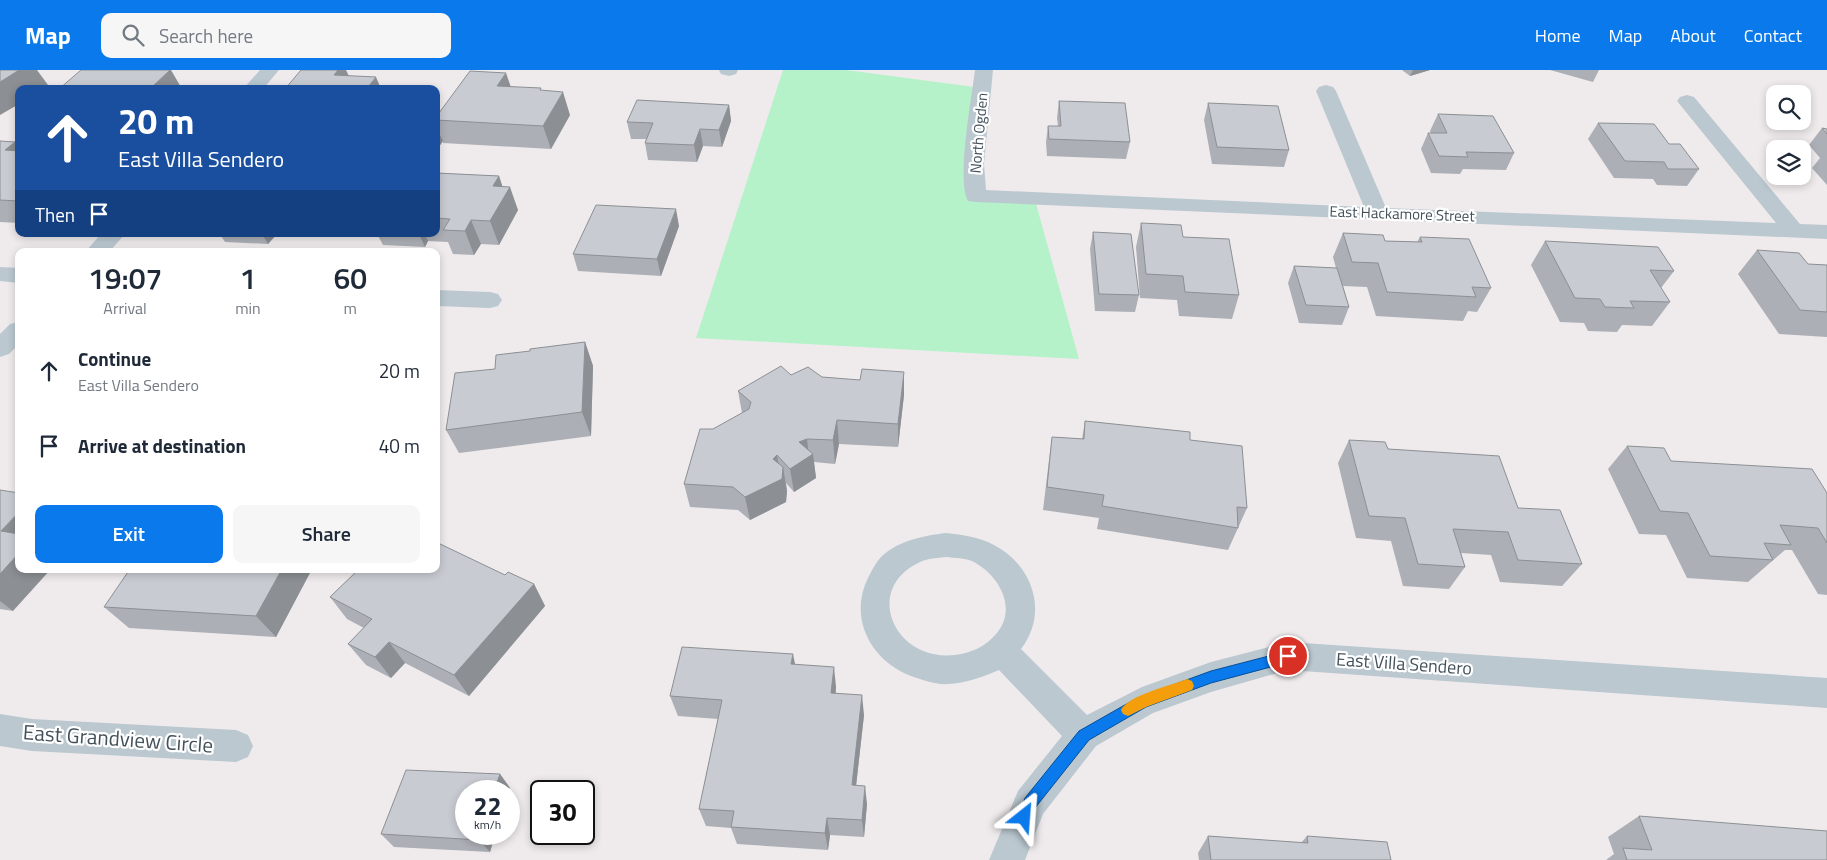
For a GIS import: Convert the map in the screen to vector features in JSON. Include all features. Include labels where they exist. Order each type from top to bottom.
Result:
[{"type":"street","points":[[256,85],[270,70]]},
{"type":"street","name":"North Ogden","points":[[976,196],[974,164],[984,70]]},
{"type":"street","points":[[1326,91],[1377,213]]},
{"type":"street","points":[[1687,101],[1793,230]]},
{"type":"street","name":"East Hackamore Street","points":[[976,196],[1035,200],[1827,232]]},
{"type":"street","points":[[100,248],[111,237]]},
{"type":"street","points":[[0,274],[15,276]]},
{"type":"street","points":[[440,298],[490,300]]},
{"type":"street","points":[[0,348],[15,334]]},
{"type":"street","points":[[946,545],[969,548],[991,558],[1008,572],[1018,591],[1022,612],[1016,633],[1002,651],[983,664],[960,670],[935,669],[911,662],[892,648],[879,630],[874,610],[876,589],[886,572],[902,557],[923,548],[946,545]]},
{"type":"street","points":[[1002,651],[1084,735],[1030,803],[1007,860]]},
{"type":"street","name":"East Villa Sendero","points":[[1084,735],[1142,702],[1211,677],[1288,656],[1827,692]]},
{"type":"street","name":"East Grandview Circle","points":[[0,730],[32,735],[236,746]]},
{"type":"green space","points":[[783,70],[846,70],[982,88],[976,195],[1035,200],[1079,359],[696,338]]},
{"type":"building","points":[[0,70],[19,70],[0,82]]},
{"type":"building","points":[[81,70],[170,70],[154,85],[64,85]]},
{"type":"building","points":[[301,70],[338,70],[334,75],[376,77],[370,85],[288,85]]},
{"type":"building","points":[[470,71],[506,73],[497,86],[541,88],[540,90],[563,92],[543,126],[440,120],[440,112]]},
{"type":"building","points":[[637,100],[729,105],[719,130],[700,129],[694,145],[645,143],[653,123],[627,122]]},
{"type":"building","points":[[1059,101],[1125,103],[1130,142],[1049,139],[1048,126],[1061,126]]},
{"type":"building","points":[[1208,103],[1278,106],[1289,150],[1217,147]]},
{"type":"building","points":[[1438,114],[1493,116],[1514,153],[1466,152],[1468,157],[1439,156],[1428,133],[1447,133]]},
{"type":"building","points":[[1598,123],[1654,124],[1669,144],[1680,144],[1699,169],[1668,169],[1664,162],[1625,161]]},
{"type":"building","points":[[0,141],[15,142],[5,150],[15,151],[15,201],[0,200]]},
{"type":"building","points":[[440,173],[499,176],[493,186],[510,187],[490,221],[471,220],[465,231],[443,230],[450,219],[440,218]]},
{"type":"building","points":[[596,205],[676,209],[657,259],[573,254]]},
{"type":"building","points":[[1141,223],[1181,225],[1183,237],[1229,239],[1239,295],[1185,292],[1183,276],[1146,274]]},
{"type":"building","points":[[1093,232],[1131,234],[1139,295],[1099,294]]},
{"type":"building","points":[[1343,233],[1383,235],[1385,241],[1422,242],[1420,237],[1469,239],[1491,288],[1472,287],[1476,297],[1387,292],[1378,263],[1352,262]]},
{"type":"building","points":[[1545,241],[1658,247],[1674,271],[1650,270],[1670,302],[1630,301],[1634,308],[1605,307],[1600,299],[1575,298]]},
{"type":"building","points":[[1757,250],[1799,253],[1808,264],[1827,265],[1827,312],[1800,310]]},
{"type":"building","points":[[1294,266],[1337,268],[1349,307],[1306,305]]},
{"type":"building","points":[[585,342],[582,412],[446,430],[455,373],[495,369],[496,355]]},
{"type":"building","points":[[781,366],[791,375],[808,367],[822,377],[860,380],[862,369],[904,372],[898,424],[837,420],[833,440],[807,439],[799,442],[813,454],[790,469],[777,455],[773,459],[783,467],[782,479],[745,497],[733,487],[684,484],[700,429],[713,429],[749,409],[751,402],[738,391]]},
{"type":"building","points":[[1085,421],[1190,432],[1190,440],[1242,446],[1247,508],[1237,507],[1238,528],[1102,506],[1104,495],[1047,487],[1052,437],[1084,439]]},
{"type":"building","points":[[1349,440],[1385,442],[1388,449],[1499,456],[1518,508],[1560,510],[1582,564],[1518,560],[1508,532],[1453,529],[1465,567],[1418,564],[1405,518],[1369,516]]},
{"type":"building","points":[[1627,446],[1664,448],[1671,461],[1812,469],[1827,493],[1827,543],[1818,528],[1780,525],[1791,545],[1764,543],[1773,560],[1710,556],[1688,513],[1660,511]]},
{"type":"building","points":[[0,490],[15,492],[15,516],[1,531],[15,533],[15,557],[0,574]]},
{"type":"building","points":[[440,544],[505,575],[508,572],[534,584],[454,675],[389,642],[375,657],[348,644],[372,619],[330,597],[355,573],[440,573]]},
{"type":"building","points":[[127,573],[280,573],[256,616],[104,607]]},
{"type":"building","points":[[682,647],[793,654],[791,664],[834,667],[831,693],[862,695],[852,785],[865,786],[862,820],[827,818],[825,833],[731,827],[734,811],[699,809],[722,700],[670,696]]},
{"type":"building","points":[[406,770],[500,774],[498,780],[455,780],[455,839],[381,834]]},
{"type":"building","points":[[1639,816],[1827,831],[1827,860],[1627,860],[1623,848],[1652,850]]},
{"type":"building","points":[[1208,836],[1308,843],[1307,836],[1387,842],[1391,860],[1211,860]]},
{"type":"slow traffic","points":[[1128,710],[1142,702],[1187,686]]},
{"type":"route","points":[[1024,817],[1030,803],[1084,735],[1142,702],[1211,677],[1288,656]]}]
